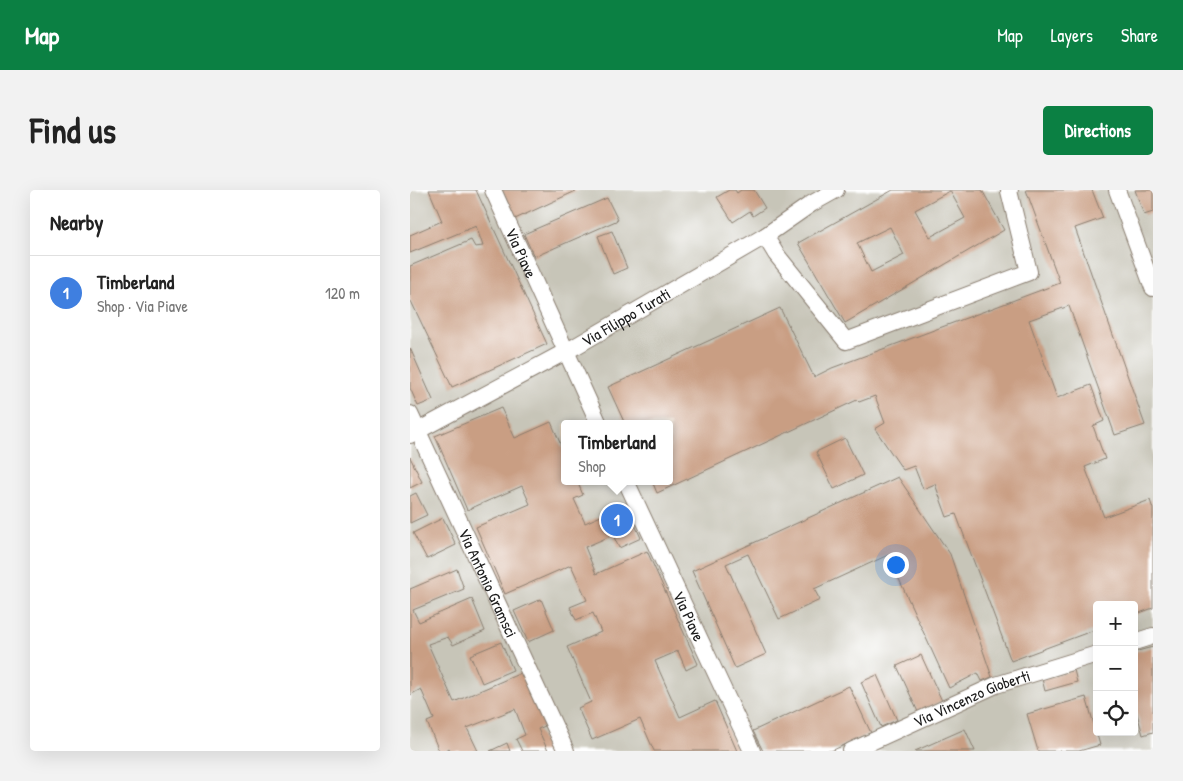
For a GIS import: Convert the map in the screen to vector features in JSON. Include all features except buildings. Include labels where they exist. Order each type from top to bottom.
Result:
[{"type":"street","name":"Via Piave","points":[[493,190],[597,420]]},
{"type":"street","name":"Via Filippo Turati","points":[[414,432],[565,352],[765,236],[811,204],[836,190]]},
{"type":"street","points":[[765,236],[776,254],[846,341],[1029,272],[1010,190]]},
{"type":"street","points":[[1117,190],[1153,288]]},
{"type":"street","name":"Via Antonio Gramsci","points":[[410,414],[414,432],[566,751]]},
{"type":"street","name":"Via Piave","points":[[628,485],[752,751]]},
{"type":"street","points":[[1138,641],[1153,636]]},
{"type":"street","name":"Via Vincenzo Gioberti","points":[[851,751],[996,686],[1093,655]]},
{"type":"shaded area","points":[[410,190],[1153,190],[1153,751],[410,751]]},
{"type":"place","name":"Timberland","points":[[617,520]]}]
